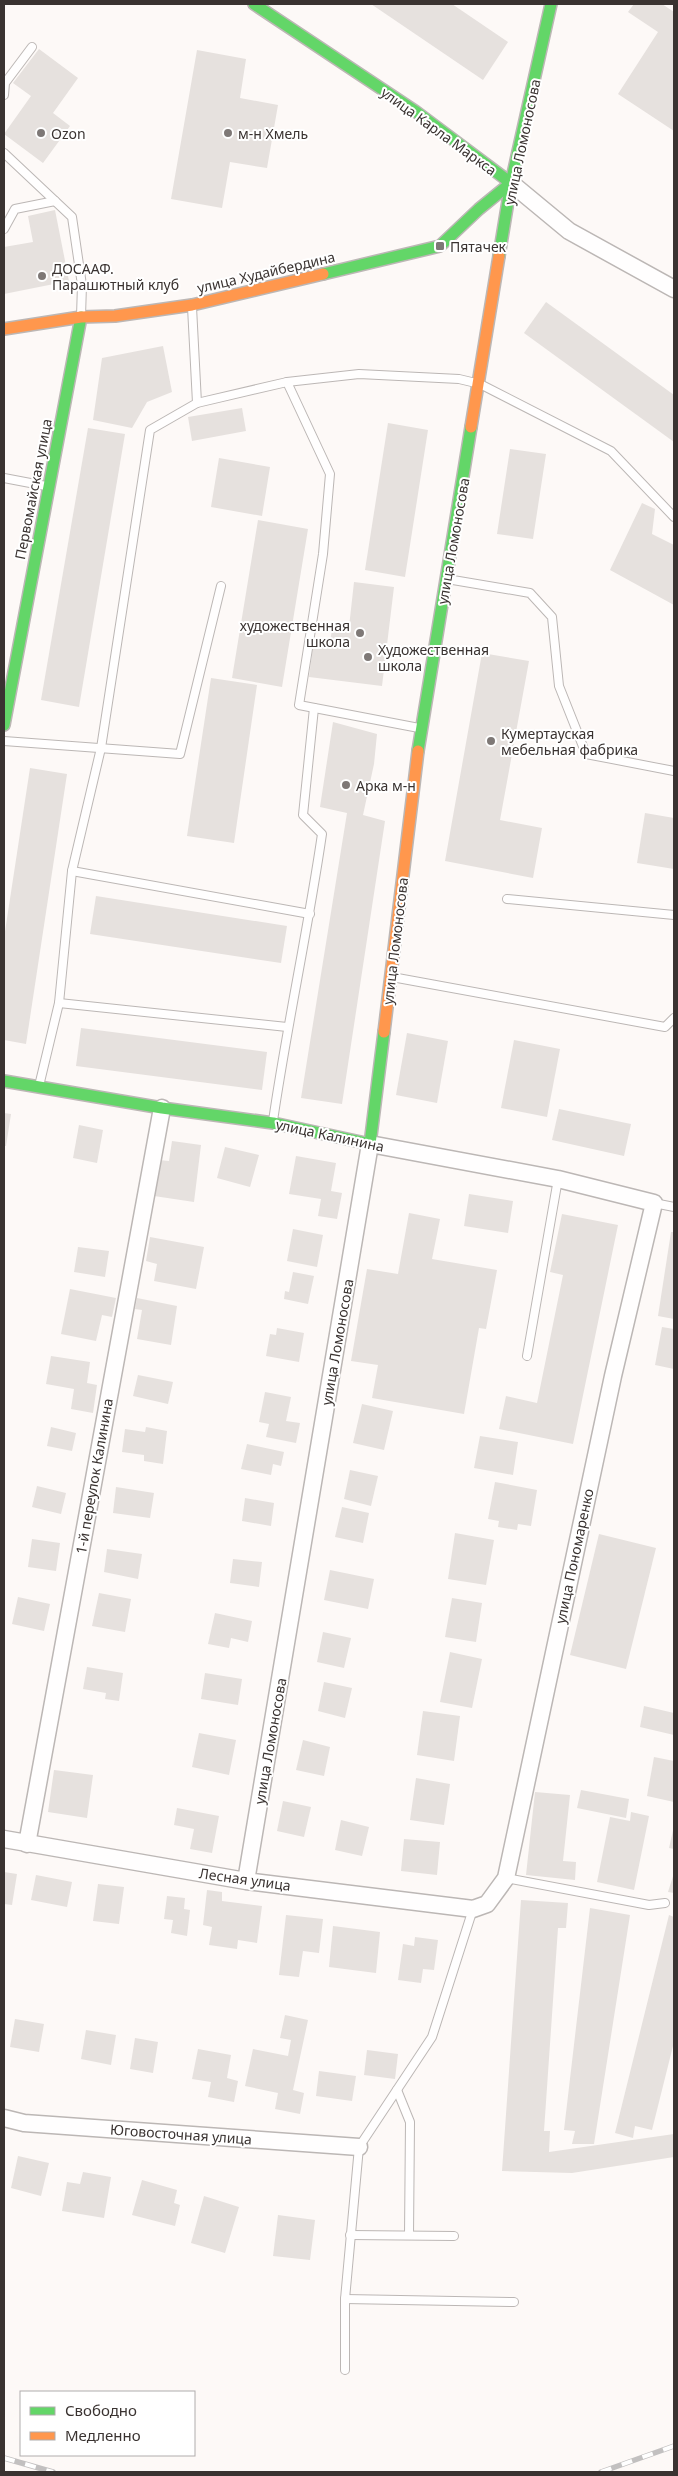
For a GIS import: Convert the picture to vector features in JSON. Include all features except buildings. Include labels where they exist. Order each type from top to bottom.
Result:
[{"type":"street","name":"улица Карла Маркса","points":[[254,4],[415,111],[511,183],[569,231],[674,289]]},
{"type":"street","name":"улица Ломоносова","points":[[246,1880],[370,1144],[421,728],[480,384],[511,183],[551,4]]},
{"type":"street","name":"улица Худайбердина","points":[[4,329],[81,317],[115,316],[192,305],[440,246],[478,209],[511,183]]},
{"type":"street","name":"Первомайская улица","points":[[4,725],[81,317]]},
{"type":"street","name":"улица Калинина","points":[[4,1081],[162,1108],[273,1123],[370,1144],[558,1179],[654,1204]]},
{"type":"street","name":"1-й переулок Калинина","points":[[26,1844],[162,1108]]},
{"type":"street","name":"улица Пономаренко","points":[[480,1907],[506,1878],[611,1386],[654,1204]]},
{"type":"street","name":"Лесная улица","points":[[4,1840],[246,1880],[480,1907]]},
{"type":"street","name":"Юговосточная улица","points":[[4,2118],[24,2123],[359,2148]]},
{"type":"lane","points":[[4,95],[6,83],[32,47]]},
{"type":"lane","points":[[4,153],[72,218],[82,285],[81,317]]},
{"type":"lane","points":[[4,229],[15,208],[55,201]]},
{"type":"lane","points":[[192,305],[197,403]]},
{"type":"lane","points":[[40,1086],[59,1002],[72,871],[101,748],[150,430],[197,403],[287,382],[359,374],[459,379],[480,384],[611,451],[674,517]]},
{"type":"lane","points":[[287,382],[330,474],[323,554],[299,705],[421,728]]},
{"type":"lane","points":[[4,478],[49,487]]},
{"type":"lane","points":[[447,579],[530,593],[552,617],[559,686],[586,754],[674,770]]},
{"type":"lane","points":[[4,741],[180,754],[221,586]]},
{"type":"lane","points":[[273,1123],[287,1027],[310,914],[322,834],[303,815],[314,708]]},
{"type":"lane","points":[[72,871],[310,914]]},
{"type":"lane","points":[[507,899],[674,915]]},
{"type":"lane","points":[[390,976],[665,1027],[674,1018]]},
{"type":"lane","points":[[59,1002],[287,1027]]},
{"type":"lane","points":[[527,1356],[558,1179]]},
{"type":"lane","points":[[654,1204],[674,1207]]},
{"type":"lane","points":[[506,1878],[649,1905],[665,1903]]},
{"type":"lane","points":[[345,2370],[345,2299],[359,2148],[432,2037],[480,1907]]},
{"type":"lane","points":[[397,2090],[410,2122],[409,2235]]},
{"type":"lane","points":[[350,2235],[454,2236]]},
{"type":"lane","points":[[345,2299],[514,2302]]},
{"type":"railway","points":[[601,2472],[674,2446]]},
{"type":"railway","points":[[4,2458],[53,2472]]},
{"type":"traffic: fast","points":[[254,4],[415,111],[511,183]]},
{"type":"traffic: fast","points":[[499,256],[511,183],[551,4]]},
{"type":"traffic: fast","points":[[323,274],[440,246],[479,209],[511,183]]},
{"type":"traffic: fast","points":[[4,725],[81,317]]},
{"type":"traffic: fast","points":[[418,751],[471,427]]},
{"type":"traffic: fast","points":[[4,1081],[162,1108],[273,1123],[370,1144],[384,1032]]},
{"type":"traffic: slow","points":[[471,427],[499,256]]},
{"type":"traffic: slow","points":[[4,329],[81,317],[115,316],[192,305],[323,274]]},
{"type":"traffic: slow","points":[[384,1032],[418,751]]},
{"type":"place","name":"Ozon","points":[[41,133]]},
{"type":"place","name":"м-н Хмель","points":[[228,133]]},
{"type":"place","name":"Пятачек","points":[[440,246]]},
{"type":"place","name":"ДОСААФ. Парашютный клуб","points":[[42,276]]},
{"type":"place","name":"художественная школа","points":[[360,633]]},
{"type":"place","name":"Художественная школа","points":[[368,657]]},
{"type":"place","name":"Кумертауская мебельная фабрика","points":[[491,741]]},
{"type":"place","name":"Арка м-н","points":[[346,785]]}]
